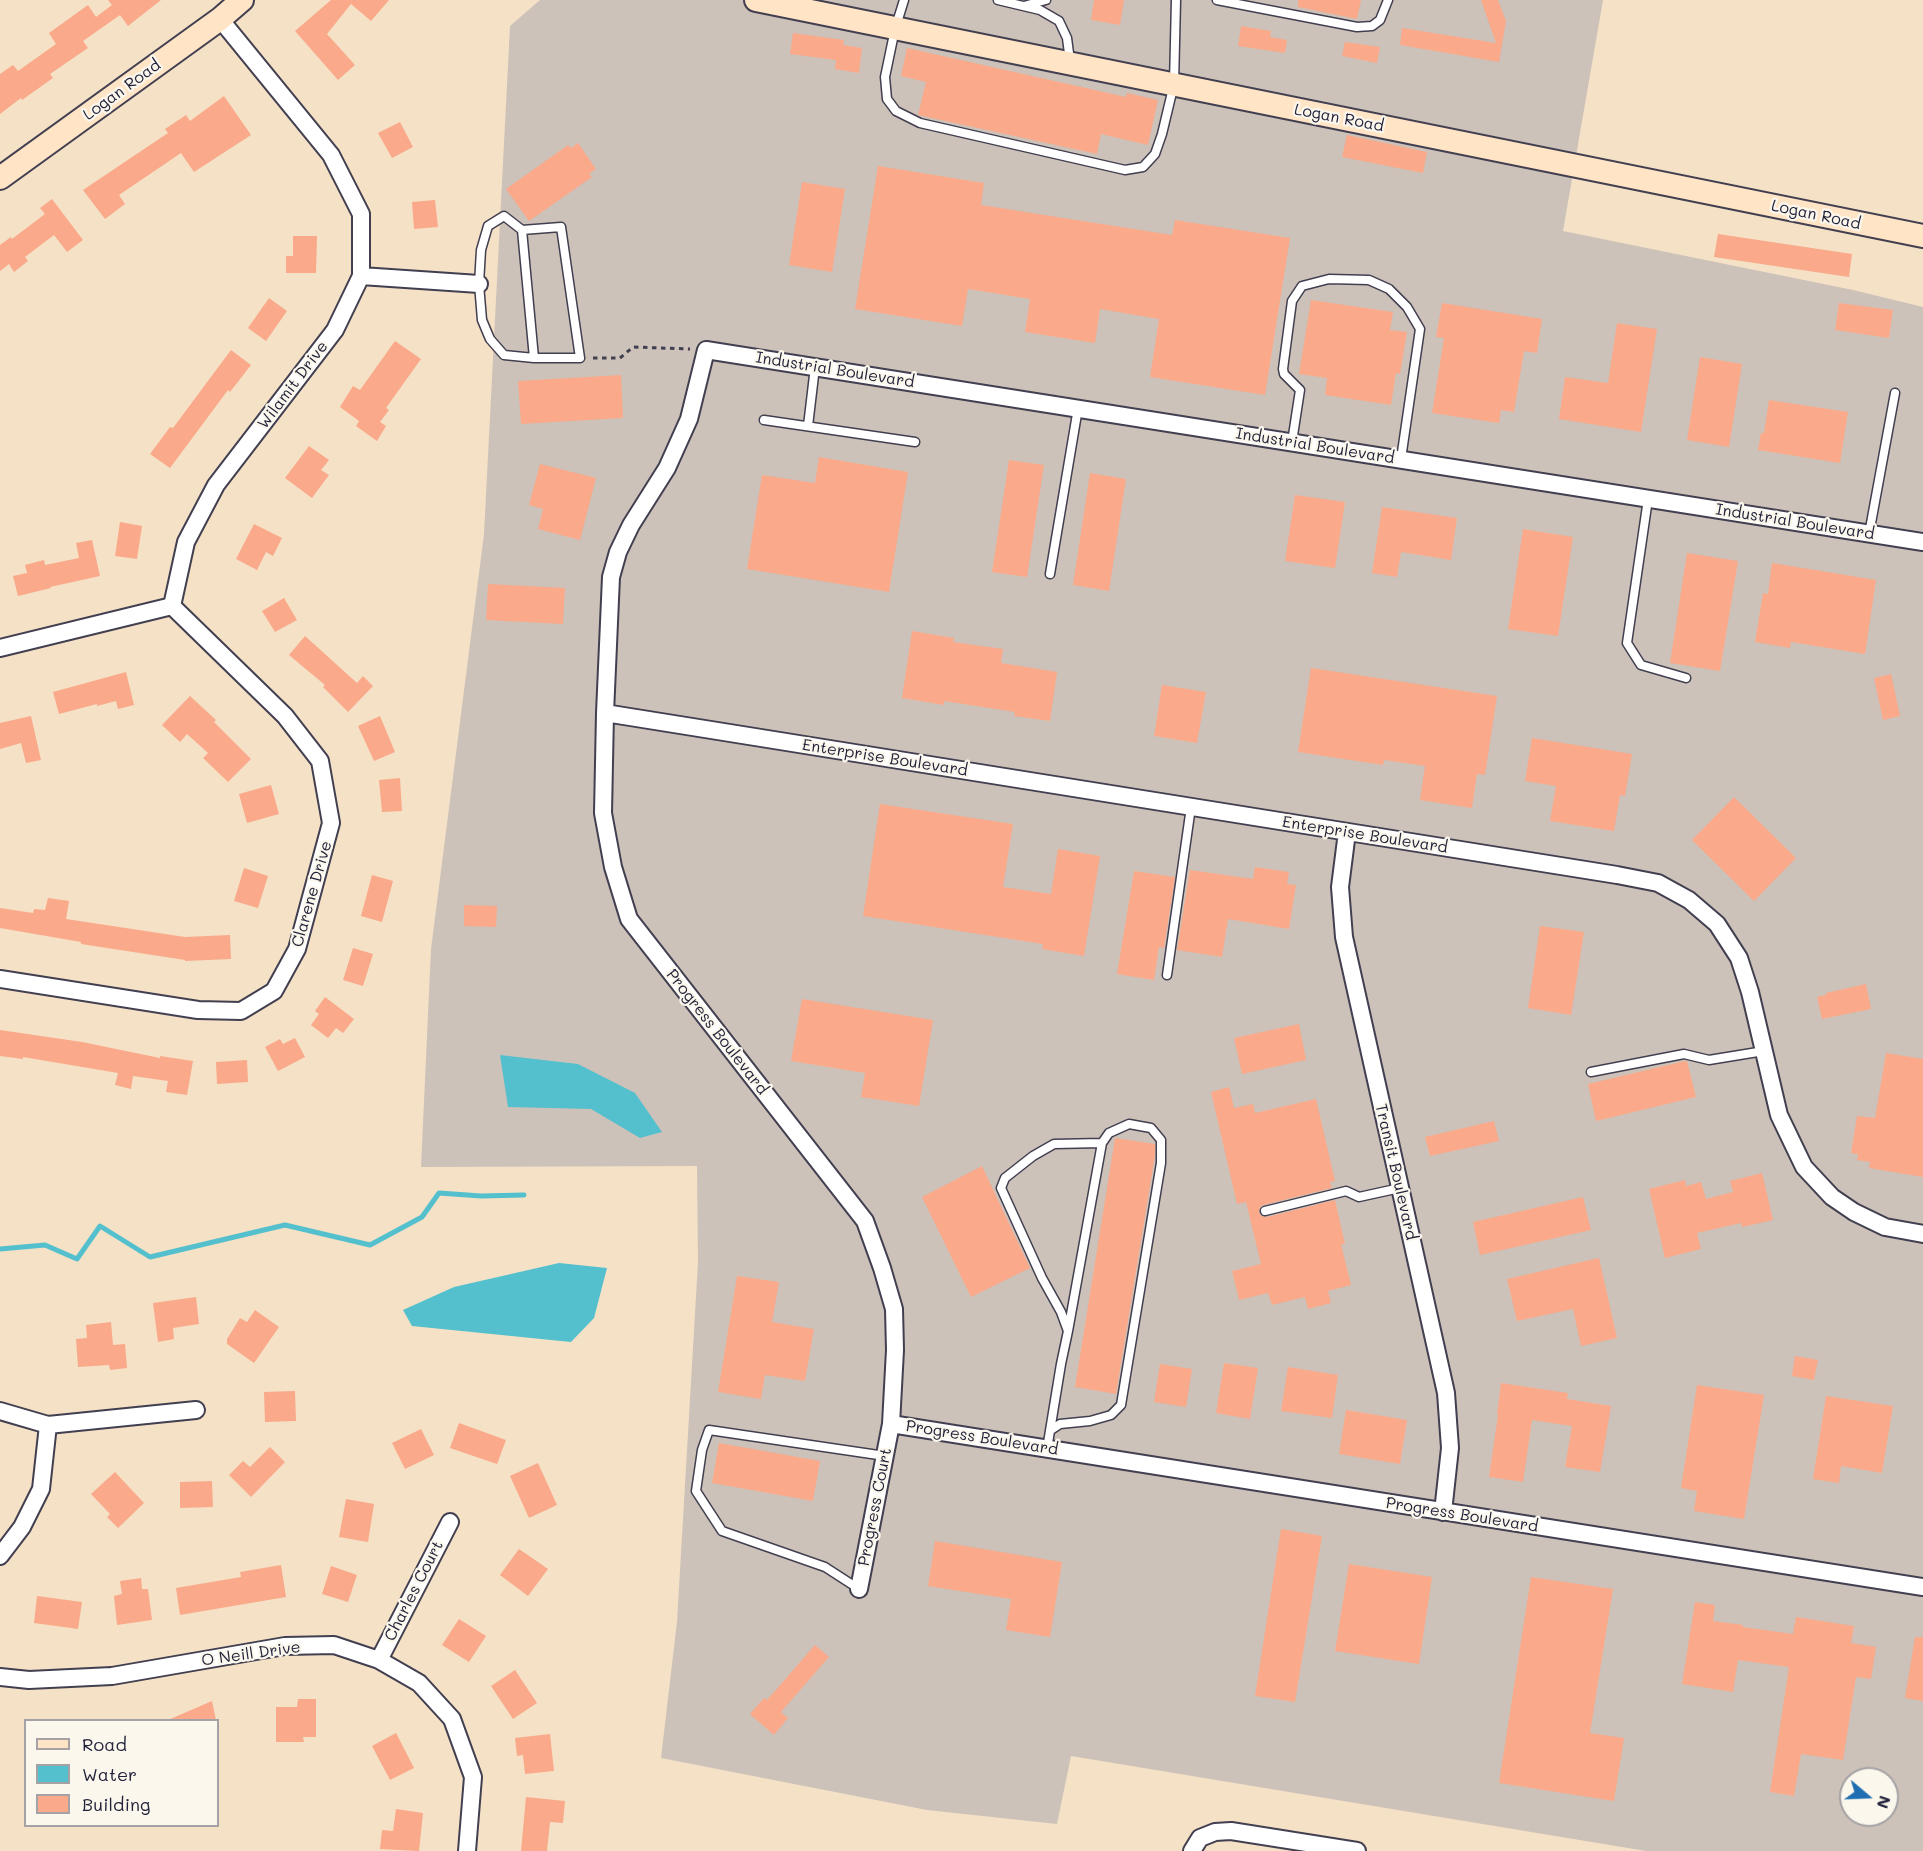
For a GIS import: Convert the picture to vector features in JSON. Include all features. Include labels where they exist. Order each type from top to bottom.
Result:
[{"type":"street","name":"Logan Road","points":[[0,178],[220,20],[242,0]]},
{"type":"street","name":"Logan Road","points":[[756,0],[1923,236]]},
{"type":"street","name":"Wilamit Drive","points":[[172,606],[186,542],[216,485],[335,330],[361,276],[361,214],[332,155],[220,20]]},
{"type":"street","points":[[361,276],[479,284]]},
{"type":"street","name":"Industrial Boulevard","points":[[706,350],[1923,542]]},
{"type":"street","name":"Progress Boulevard","points":[[706,350],[689,420],[667,468],[631,525],[618,552],[611,577],[603,813],[613,867],[629,919],[865,1221],[894,1309],[895,1350],[891,1424],[1923,1587]]},
{"type":"street","points":[[0,648],[172,606]]},
{"type":"street","name":"Clarene Drive","points":[[0,979],[198,1010],[241,1011],[274,991],[297,949],[331,823],[320,761],[285,716],[172,606]]},
{"type":"street","name":"Enterprise Boulevard","points":[[605,713],[1658,883],[1689,900],[1717,924],[1739,958],[1750,992],[1779,1115],[1804,1167],[1832,1197],[1854,1212],[1885,1227],[1923,1234]]},
{"type":"street","name":"Transit Boulevard","points":[[1347,832],[1340,887],[1344,937],[1446,1393],[1450,1448],[1443,1512]]},
{"type":"street","points":[[0,1411],[48,1425],[196,1410]]},
{"type":"street","name":"Progress Court","points":[[859,1589],[891,1424]]},
{"type":"street","points":[[0,1556],[22,1527],[41,1490],[48,1425]]},
{"type":"street","name":"Charles Court","points":[[379,1660],[450,1522]]},
{"type":"street","name":"O Neill Drive","points":[[0,1677],[29,1680],[112,1676],[285,1646],[334,1645],[379,1660],[419,1683],[452,1719],[473,1777],[467,1851]]},
{"type":"street","points":[[1196,1845],[1215,1832],[1231,1831],[1357,1851]]},
{"type":"lane","points":[[904,0],[885,77],[887,99],[896,111],[920,123],[1125,170],[1143,167],[1155,154],[1162,135],[1174,84],[1176,0]]},
{"type":"lane","points":[[998,0],[1040,10],[1059,21],[1067,38],[1070,63]]},
{"type":"lane","points":[[1024,6],[1046,0]]},
{"type":"lane","points":[[1216,0],[1357,27],[1372,26],[1380,20],[1388,0]]},
{"type":"lane","points":[[504,216],[522,230],[561,227],[580,358],[534,358],[504,355],[490,339],[482,320],[479,284],[481,250],[488,226],[504,216]]},
{"type":"lane","points":[[522,230],[534,358]]},
{"type":"lane","points":[[1292,442],[1300,390],[1284,374],[1283,369],[1292,301],[1302,286],[1329,279],[1369,280],[1389,289],[1407,307],[1420,329],[1401,459]]},
{"type":"lane","points":[[808,426],[816,367]]},
{"type":"lane","points":[[1869,534],[1895,393]]},
{"type":"lane","points":[[1050,574],[1078,408]]},
{"type":"lane","points":[[764,420],[915,442]]},
{"type":"lane","points":[[1648,499],[1628,643],[1641,665],[1686,678]]},
{"type":"lane","points":[[1167,975],[1191,807]]},
{"type":"lane","points":[[1591,1072],[1684,1054],[1708,1060],[1764,1052]]},
{"type":"lane","points":[[1047,1449],[1102,1143],[1109,1133],[1130,1124],[1151,1128],[1161,1140],[1161,1163],[1121,1405],[1111,1415],[1090,1421],[1060,1424],[1051,1430]]},
{"type":"lane","points":[[1068,1331],[1061,1312],[1041,1278],[1001,1188],[1005,1178],[1033,1156],[1054,1144],[1102,1143]]},
{"type":"lane","points":[[1265,1211],[1346,1191],[1359,1197],[1400,1188]]},
{"type":"lane","points":[[859,1589],[825,1566],[722,1531],[696,1491],[702,1450],[710,1430],[885,1456]]},
{"type":"path","points":[[580,358],[620,358],[633,346],[706,350]]},
{"type":"shaded area","points":[[540,0],[1603,0],[1563,231],[1853,290],[1923,307],[1923,1851],[1646,1851],[1071,1756],[1057,1824],[927,1810],[661,1758],[677,1622],[698,1262],[697,1166],[421,1167],[431,949],[484,534],[510,26]]},
{"type":"water","points":[[500,1055],[578,1064],[635,1093],[662,1132],[640,1138],[591,1109],[508,1107]]},
{"type":"water","points":[[559,1263],[607,1268],[594,1318],[571,1342],[412,1326],[403,1310],[454,1287]]},
{"type":"building","points":[[108,0],[161,0],[128,26],[120,15],[83,41],[88,48],[50,74],[53,78],[0,114],[0,74],[13,65],[18,71],[56,44],[49,33],[88,5],[96,17],[112,5]]},
{"type":"building","points":[[331,0],[389,0],[371,21],[351,4],[327,34],[355,65],[338,80],[295,31]]},
{"type":"building","points":[[1094,0],[1124,0],[1120,25],[1091,20]]},
{"type":"building","points":[[1298,0],[1361,0],[1357,19],[1298,7]]},
{"type":"building","points":[[1481,0],[1498,0],[1506,21],[1499,62],[1400,45],[1402,28],[1496,43]]},
{"type":"building","points":[[1241,26],[1271,31],[1270,37],[1287,40],[1285,53],[1238,46]]},
{"type":"building","points":[[793,33],[844,40],[843,45],[862,48],[859,73],[835,69],[836,60],[790,54]]},
{"type":"building","points":[[1345,42],[1380,47],[1377,63],[1342,56]]},
{"type":"building","points":[[907,48],[1126,97],[1127,93],[1158,100],[1148,145],[1101,134],[1097,154],[918,115],[926,82],[901,76]]},
{"type":"building","points":[[224,96],[251,135],[194,172],[181,153],[119,195],[125,204],[105,219],[83,190],[168,133],[165,129],[186,115],[190,121]]},
{"type":"building","points":[[400,122],[413,147],[392,158],[378,133]]},
{"type":"building","points":[[1347,135],[1427,152],[1423,173],[1342,157]]},
{"type":"building","points":[[578,143],[596,169],[589,174],[592,177],[529,221],[506,189],[568,145],[571,148]]},
{"type":"building","points":[[878,166],[984,183],[981,205],[1172,235],[1175,220],[1290,238],[1265,395],[1150,377],[1159,319],[1100,309],[1095,343],[1025,332],[1030,299],[968,289],[962,326],[855,309]]},
{"type":"building","points":[[802,182],[845,189],[832,272],[789,265]]},
{"type":"building","points":[[52,199],[83,240],[67,252],[54,235],[25,257],[28,261],[14,272],[9,264],[0,271],[0,245],[11,237],[12,239],[45,214],[40,208]]},
{"type":"building","points":[[435,200],[438,227],[414,229],[412,202]]},
{"type":"building","points":[[1718,234],[1852,254],[1849,277],[1714,257]]},
{"type":"building","points":[[293,236],[317,236],[316,273],[286,273],[286,256],[293,256]]},
{"type":"building","points":[[269,298],[287,311],[266,341],[248,328]]},
{"type":"building","points":[[1311,300],[1393,312],[1390,330],[1407,332],[1400,374],[1396,373],[1391,405],[1325,395],[1327,378],[1299,374]]},
{"type":"building","points":[[1442,303],[1542,319],[1537,353],[1524,351],[1514,412],[1501,410],[1499,423],[1432,413],[1444,338],[1436,337]]},
{"type":"building","points":[[1839,303],[1893,310],[1889,338],[1835,330]]},
{"type":"building","points":[[1617,323],[1657,329],[1641,432],[1559,419],[1565,377],[1608,383]]},
{"type":"building","points":[[395,341],[421,359],[386,408],[389,410],[380,422],[386,426],[377,441],[356,426],[359,421],[340,407],[353,386],[360,390]]},
{"type":"building","points":[[231,350],[251,365],[230,392],[228,390],[170,468],[150,454],[170,427],[173,428]]},
{"type":"building","points":[[1700,357],[1742,364],[1729,447],[1687,440]]},
{"type":"building","points":[[621,375],[623,418],[521,424],[518,381]]},
{"type":"building","points":[[1769,400],[1848,412],[1840,463],[1758,450],[1761,433],[1764,433]]},
{"type":"building","points":[[309,446],[329,460],[321,470],[329,475],[312,498],[285,478]]},
{"type":"building","points":[[819,457],[908,472],[889,592],[747,569],[762,475],[815,483]]},
{"type":"building","points":[[1009,460],[1044,465],[1027,577],[992,572]]},
{"type":"building","points":[[540,464],[596,478],[580,540],[538,529],[543,509],[529,505]]},
{"type":"building","points":[[1090,473],[1126,479],[1109,591],[1073,585]]},
{"type":"building","points":[[1295,495],[1345,502],[1335,568],[1285,561]]},
{"type":"building","points":[[1382,507],[1457,518],[1451,560],[1401,552],[1397,577],[1372,573]]},
{"type":"building","points":[[120,522],[142,526],[137,559],[115,556]]},
{"type":"building","points":[[254,524],[282,538],[273,556],[266,552],[257,570],[236,559]]},
{"type":"building","points":[[1523,529],[1573,537],[1558,636],[1508,629]]},
{"type":"building","points":[[92,540],[100,576],[18,596],[13,576],[27,573],[25,565],[44,560],[45,565],[79,558],[76,543]]},
{"type":"building","points":[[1687,553],[1738,561],[1720,671],[1670,663]]},
{"type":"building","points":[[1772,563],[1876,580],[1865,654],[1791,642],[1790,648],[1755,642],[1763,593],[1768,594]]},
{"type":"building","points":[[488,584],[565,588],[563,624],[486,620]]},
{"type":"building","points":[[284,598],[297,620],[275,632],[262,611]]},
{"type":"building","points":[[912,631],[954,638],[953,642],[1003,649],[1001,663],[1057,672],[1050,721],[1014,716],[1015,712],[944,701],[944,705],[902,698]]},
{"type":"building","points":[[305,636],[357,683],[363,676],[373,686],[348,712],[323,687],[325,685],[289,655]]},
{"type":"building","points":[[1311,668],[1497,696],[1485,775],[1477,774],[1472,808],[1420,800],[1425,766],[1384,760],[1383,765],[1298,752]]},
{"type":"building","points":[[126,672],[134,705],[118,709],[116,701],[59,714],[53,692]]},
{"type":"building","points":[[1891,674],[1900,716],[1883,720],[1874,678]]},
{"type":"building","points":[[1162,685],[1206,692],[1197,743],[1154,736]]},
{"type":"building","points":[[190,696],[216,720],[214,722],[251,759],[228,782],[203,758],[208,753],[187,734],[180,742],[162,725]]},
{"type":"building","points":[[31,716],[41,760],[26,763],[21,743],[0,749],[0,723]]},
{"type":"building","points":[[380,716],[395,752],[374,761],[358,726]]},
{"type":"building","points":[[1532,738],[1632,754],[1625,796],[1620,795],[1614,831],[1550,821],[1556,786],[1525,781]]},
{"type":"building","points":[[400,778],[402,811],[382,812],[379,780]]},
{"type":"building","points":[[271,785],[279,814],[247,823],[239,794]]},
{"type":"building","points":[[1734,797],[1796,858],[1754,901],[1692,840]]},
{"type":"building","points":[[880,804],[1013,824],[1003,887],[1051,894],[1058,849],[1100,856],[1084,956],[1042,949],[1043,944],[863,916]]},
{"type":"building","points":[[1255,867],[1289,872],[1287,884],[1296,885],[1289,929],[1228,919],[1222,957],[1177,950],[1190,870],[1253,879]]},
{"type":"building","points":[[244,868],[268,876],[258,908],[234,901]]},
{"type":"building","points":[[1134,871],[1175,877],[1164,948],[1159,947],[1154,980],[1117,974]]},
{"type":"building","points":[[372,875],[393,881],[382,922],[361,916]]},
{"type":"building","points":[[48,898],[69,901],[66,919],[185,937],[230,935],[231,959],[185,961],[0,928],[0,908],[33,913],[34,909],[45,910]]},
{"type":"building","points":[[464,905],[497,906],[496,927],[464,926]]},
{"type":"building","points":[[1540,926],[1584,932],[1571,1015],[1528,1008]]},
{"type":"building","points":[[353,948],[373,954],[363,986],[343,980]]},
{"type":"building","points":[[1866,984],[1871,1009],[1822,1019],[1817,997]]},
{"type":"building","points":[[325,997],[354,1019],[343,1033],[336,1028],[328,1038],[311,1025],[319,1014],[315,1011]]},
{"type":"building","points":[[802,999],[933,1020],[919,1106],[861,1097],[865,1073],[791,1061]]},
{"type":"building","points":[[1299,1024],[1306,1060],[1242,1074],[1234,1038]]},
{"type":"building","points":[[0,1030],[82,1042],[160,1058],[160,1056],[193,1061],[187,1095],[166,1092],[168,1081],[133,1076],[131,1089],[115,1085],[118,1073],[23,1057],[23,1059],[0,1056]]},
{"type":"building","points":[[295,1038],[305,1057],[278,1071],[265,1047],[280,1039],[283,1044]]},
{"type":"building","points":[[1886,1053],[1923,1059],[1923,1177],[1869,1168],[1870,1162],[1857,1160],[1858,1154],[1851,1153],[1857,1116],[1875,1118]]},
{"type":"building","points":[[247,1060],[248,1082],[217,1084],[216,1062]]},
{"type":"building","points":[[1687,1061],[1696,1097],[1596,1121],[1588,1084]]},
{"type":"building","points":[[1229,1087],[1234,1108],[1253,1104],[1255,1113],[1316,1099],[1335,1181],[1330,1182],[1332,1188],[1263,1205],[1259,1212],[1261,1216],[1267,1217],[1335,1200],[1345,1244],[1341,1244],[1351,1285],[1328,1291],[1331,1303],[1308,1309],[1305,1297],[1272,1305],[1268,1293],[1239,1300],[1232,1271],[1261,1264],[1246,1202],[1237,1204],[1211,1092]]},
{"type":"building","points":[[1494,1121],[1499,1141],[1430,1156],[1425,1137]]},
{"type":"building","points":[[1115,1138],[1155,1144],[1116,1394],[1075,1387]]},
{"type":"building","points":[[982,1166],[1030,1268],[971,1297],[922,1197]]},
{"type":"building","points":[[1762,1173],[1773,1220],[1742,1227],[1741,1223],[1697,1233],[1701,1249],[1665,1258],[1649,1189],[1685,1180],[1686,1186],[1701,1182],[1706,1199],[1733,1192],[1730,1181]]},
{"type":"building","points":[[1583,1197],[1591,1230],[1480,1255],[1473,1222]]},
{"type":"building","points":[[1599,1258],[1617,1338],[1581,1346],[1573,1309],[1517,1321],[1507,1279]]},
{"type":"building","points":[[737,1276],[779,1282],[772,1322],[814,1329],[805,1381],[765,1375],[761,1399],[718,1392]]},
{"type":"building","points":[[196,1297],[199,1324],[173,1328],[174,1339],[158,1342],[153,1303]]},
{"type":"building","points":[[255,1310],[279,1327],[254,1363],[227,1344],[227,1339],[240,1318],[247,1322]]},
{"type":"building","points":[[111,1322],[113,1345],[125,1344],[127,1368],[110,1370],[109,1365],[78,1367],[76,1339],[87,1338],[86,1325]]},
{"type":"building","points":[[1795,1356],[1818,1360],[1814,1380],[1792,1376]]},
{"type":"building","points":[[1224,1363],[1258,1368],[1250,1419],[1216,1413]]},
{"type":"building","points":[[1160,1364],[1192,1369],[1186,1407],[1154,1402]]},
{"type":"building","points":[[1288,1367],[1338,1375],[1332,1418],[1281,1411]]},
{"type":"building","points":[[1501,1383],[1568,1393],[1567,1399],[1611,1406],[1600,1472],[1565,1467],[1572,1426],[1532,1420],[1523,1482],[1489,1477]]},
{"type":"building","points":[[1697,1385],[1764,1395],[1744,1519],[1694,1511],[1697,1491],[1681,1488]]},
{"type":"building","points":[[295,1391],[296,1421],[265,1422],[264,1392]]},
{"type":"building","points":[[1826,1396],[1893,1406],[1882,1473],[1841,1466],[1839,1483],[1813,1479]]},
{"type":"building","points":[[1346,1410],[1407,1420],[1400,1464],[1339,1454]]},
{"type":"building","points":[[459,1423],[506,1440],[497,1464],[450,1448]]},
{"type":"building","points":[[421,1429],[434,1455],[405,1469],[392,1443]]},
{"type":"building","points":[[719,1443],[820,1461],[813,1501],[712,1483]]},
{"type":"building","points":[[270,1447],[285,1462],[251,1497],[229,1475],[243,1461],[250,1467]]},
{"type":"building","points":[[538,1463],[557,1505],[529,1518],[510,1476]]},
{"type":"building","points":[[115,1472],[144,1503],[118,1528],[107,1517],[110,1514],[91,1494]]},
{"type":"building","points":[[212,1481],[213,1507],[180,1508],[180,1482]]},
{"type":"building","points":[[346,1499],[374,1504],[368,1542],[339,1537]]},
{"type":"building","points":[[1281,1529],[1322,1536],[1295,1702],[1255,1696]]},
{"type":"building","points":[[935,1541],[1062,1562],[1050,1637],[1006,1630],[1011,1599],[928,1586]]},
{"type":"building","points":[[519,1549],[548,1569],[528,1596],[500,1575]]},
{"type":"building","points":[[1349,1564],[1432,1577],[1419,1664],[1335,1651]]},
{"type":"building","points":[[281,1565],[286,1597],[180,1615],[176,1588],[241,1577],[240,1572]]},
{"type":"building","points":[[331,1566],[357,1575],[348,1602],[322,1594]]},
{"type":"building","points":[[1531,1577],[1613,1589],[1590,1733],[1624,1738],[1614,1801],[1499,1783]]},
{"type":"building","points":[[141,1578],[142,1589],[148,1589],[152,1620],[117,1625],[114,1596],[122,1594],[120,1581]]},
{"type":"building","points":[[37,1596],[82,1602],[78,1629],[34,1623]]},
{"type":"building","points":[[1695,1602],[1715,1605],[1713,1621],[1743,1625],[1743,1627],[1793,1634],[1796,1617],[1854,1626],[1851,1643],[1876,1647],[1871,1679],[1856,1677],[1843,1760],[1801,1754],[1794,1796],[1770,1792],[1789,1667],[1738,1660],[1733,1692],[1682,1684]]},
{"type":"building","points":[[459,1619],[486,1636],[469,1662],[442,1645]]},
{"type":"building","points":[[1915,1637],[1923,1637],[1923,1701],[1905,1698]]},
{"type":"building","points":[[815,1645],[829,1657],[781,1712],[788,1718],[774,1735],[750,1714],[764,1698],[767,1700]]},
{"type":"building","points":[[515,1670],[537,1703],[513,1719],[491,1686]]},
{"type":"building","points":[[298,1699],[316,1699],[316,1737],[303,1737],[304,1742],[276,1742],[276,1707],[297,1707]]},
{"type":"building","points":[[212,1701],[216,1719],[170,1719]]},
{"type":"building","points":[[396,1733],[414,1768],[390,1780],[372,1746]]},
{"type":"building","points":[[550,1734],[554,1771],[525,1774],[523,1755],[517,1756],[515,1738]]},
{"type":"building","points":[[526,1797],[565,1801],[563,1823],[550,1822],[547,1851],[521,1851]]},
{"type":"building","points":[[396,1809],[423,1813],[419,1851],[380,1849],[382,1830],[393,1831]]},
{"type":"waterway","points":[[0,1249],[45,1245],[77,1259],[100,1226],[150,1257],[285,1225],[370,1245],[422,1217],[439,1193],[481,1196],[524,1195]]}]
